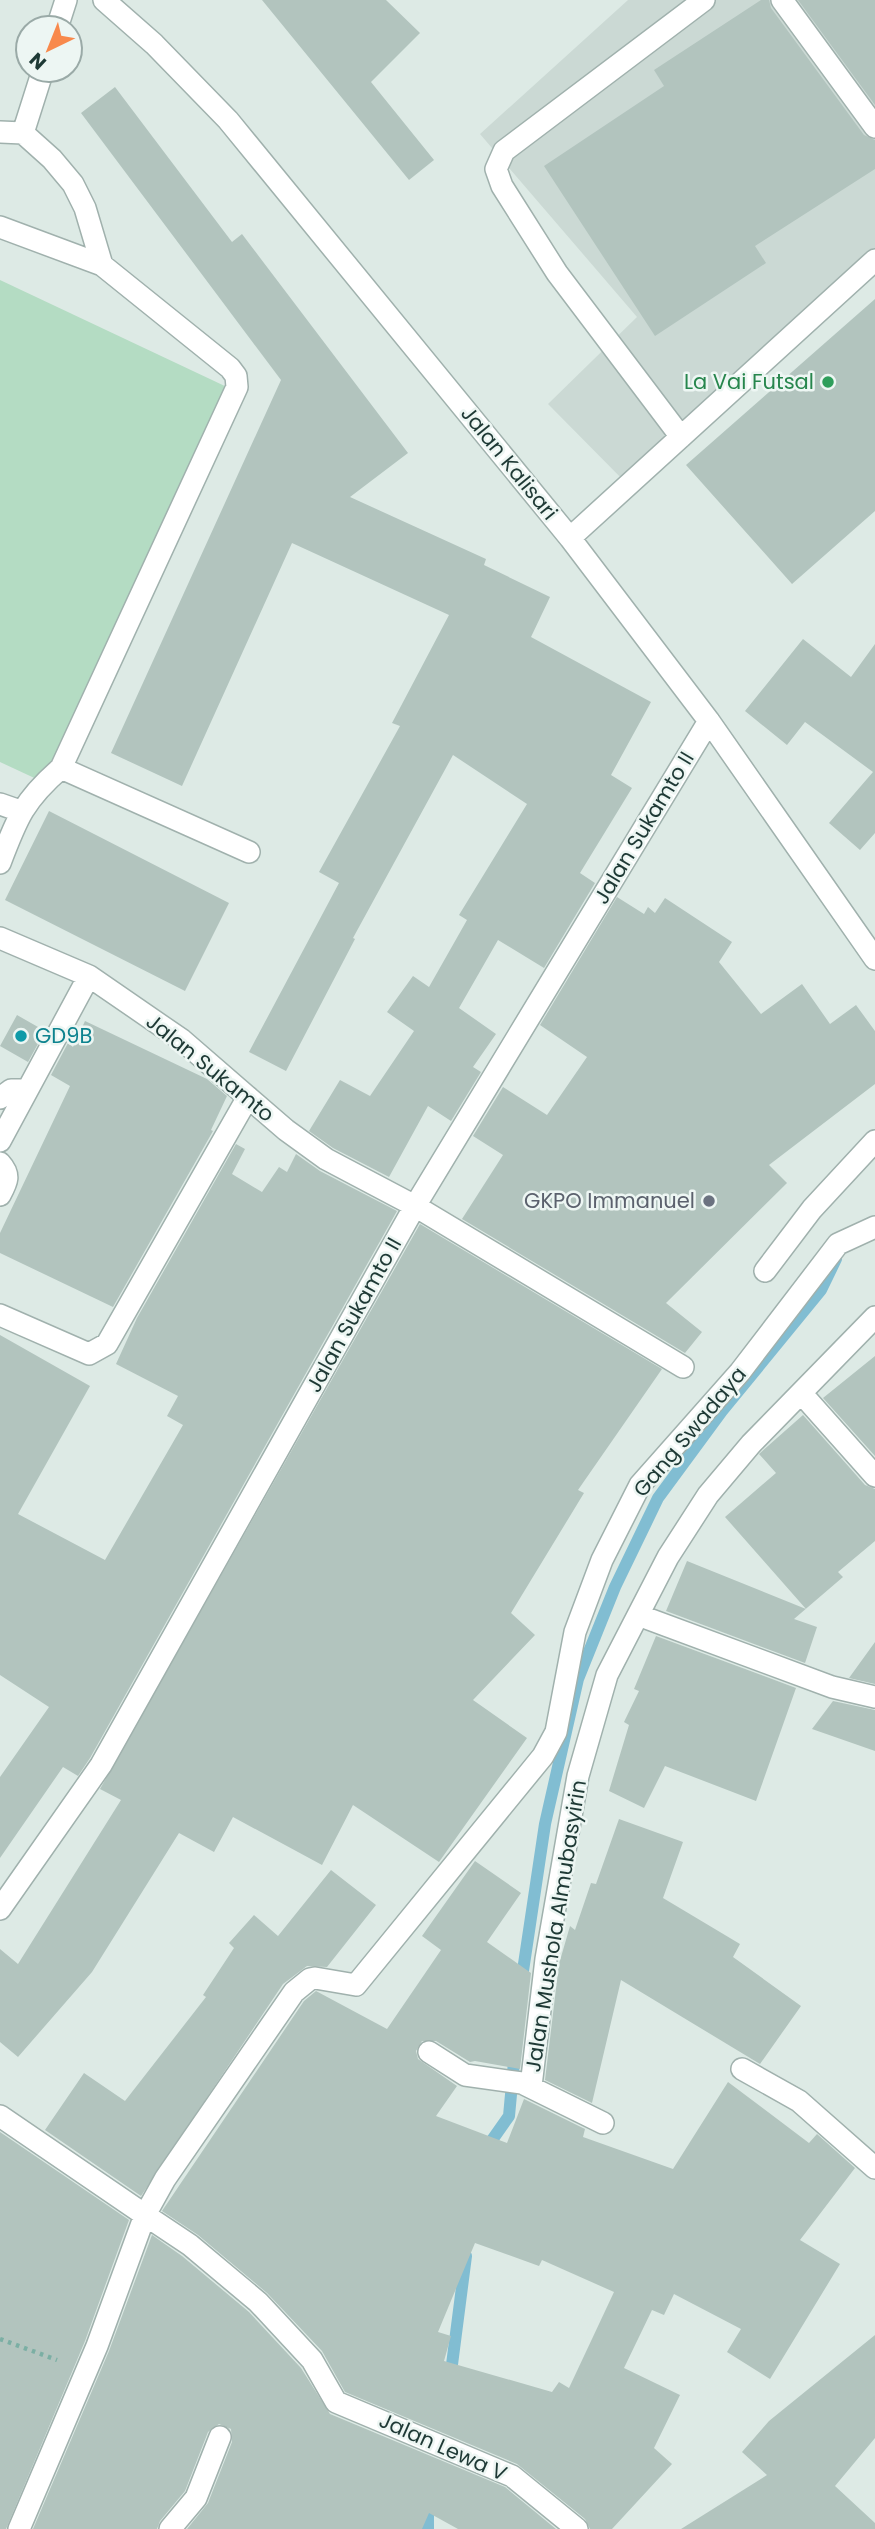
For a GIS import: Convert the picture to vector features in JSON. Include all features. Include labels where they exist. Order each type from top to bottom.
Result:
[{"type":"street","name":"Jalan Kalisari","points":[[104,0],[161,51],[228,120],[570,538],[709,721],[875,958]]},
{"type":"street","points":[[681,437],[557,273],[502,186],[496,169],[505,151],[705,0]]},
{"type":"street","points":[[782,0],[875,127]]},
{"type":"street","points":[[23,133],[39,84]]},
{"type":"street","points":[[0,132],[23,133],[52,159],[73,184],[85,208],[102,265]]},
{"type":"street","points":[[0,227],[102,265],[230,368],[236,376],[237,387],[61,768],[10,808],[0,863]]},
{"type":"street","points":[[570,538],[875,260]]},
{"type":"street","name":"Jalan Sukamto II","points":[[0,1909],[101,1765],[415,1206],[709,721]]},
{"type":"street","points":[[61,768],[249,852]]},
{"type":"street","name":"Jalan Sukamto","points":[[0,938],[89,976],[182,1040],[326,1159],[415,1206],[683,1367]]},
{"type":"street","points":[[0,1141],[89,976]]},
{"type":"street","points":[[0,1098],[11,1090],[26,1090]]},
{"type":"street","points":[[0,1315],[89,1354],[107,1344],[248,1097]]},
{"type":"street","points":[[765,1271],[812,1209],[875,1141]]},
{"type":"street","points":[[0,1163],[7,1170],[8,1179],[0,1195]]},
{"type":"street","name":"Gang Swadaya","points":[[145,2215],[165,2179],[298,1989],[315,1978],[356,1985],[550,1744],[556,1732],[575,1632],[602,1560],[640,1485],[740,1371],[838,1244],[875,1227]]},
{"type":"street","name":"Jalan Mushola Almubasyirin","points":[[519,2084],[546,1958],[578,1776],[607,1675],[687,1524],[708,1495],[745,1451],[875,1317]]},
{"type":"street","points":[[802,1394],[875,1476]]},
{"type":"street","points":[[638,1615],[832,1686],[875,1697]]},
{"type":"street","points":[[429,2052],[465,2075],[519,2084],[603,2123]]},
{"type":"street","points":[[742,2069],[799,2101],[875,2168]]},
{"type":"street","points":[[0,2116],[145,2215],[87,2371],[19,2529]]},
{"type":"street","name":"Jalan Lewa V","points":[[145,2215],[190,2245],[258,2302],[312,2360],[336,2402],[512,2476],[577,2529]]},
{"type":"street","points":[[170,2529],[196,2498],[220,2437]]},
{"type":"path","points":[[0,2339],[87,2371]]},
{"type":"shaded area","points":[[628,0],[875,0],[875,269],[632,489],[548,404],[637,317],[480,134]]},
{"type":"green space","points":[[0,280],[229,388],[43,782],[0,762]]},
{"type":"building","points":[[262,0],[386,0],[420,33],[371,82],[434,160],[409,180]]},
{"type":"building","points":[[761,0],[769,0],[771,8],[864,135],[875,140],[875,169],[755,246],[766,263],[655,336],[544,166],[664,86],[654,70]]},
{"type":"building","points":[[798,0],[875,0],[875,105]]},
{"type":"building","points":[[115,87],[232,242],[242,234],[408,453],[350,497],[486,559],[484,565],[550,597],[531,637],[651,702],[611,775],[632,788],[580,873],[595,883],[544,968],[498,940],[459,1008],[496,1034],[473,1067],[481,1072],[451,1121],[428,1106],[389,1177],[333,1148],[309,1131],[340,1080],[370,1096],[414,1031],[387,1012],[413,976],[429,987],[467,920],[459,915],[527,804],[453,755],[353,938],[355,939],[286,1071],[249,1052],[339,883],[319,872],[400,726],[392,723],[449,615],[292,543],[182,786],[111,753],[281,380],[81,113]]},
{"type":"building","name":"La Vai Futsal","points":[[875,299],[875,511],[792,584],[686,465]]},
{"type":"building","points":[[803,639],[851,677],[875,644],[875,833],[860,850],[829,823],[873,772],[805,722],[787,745],[745,711]]},
{"type":"building","points":[[49,811],[229,903],[185,991],[5,900]]},
{"type":"building","points":[[617,897],[644,914],[648,907],[655,913],[665,898],[732,942],[719,962],[761,1014],[802,984],[830,1024],[856,1005],[875,1031],[875,1084],[769,1165],[787,1183],[666,1303],[702,1332],[685,1353],[462,1219],[503,1155],[473,1136],[503,1087],[547,1115],[587,1057],[540,1025]]},
{"type":"building","name":"GD9B","points":[[17,1015],[45,1031],[28,1062],[0,1046]]},
{"type":"building","points":[[85,1021],[207,1079],[227,1096],[211,1130],[213,1131],[113,1307],[0,1253],[0,1233],[70,1086],[51,1075],[68,1043],[73,1047]]},
{"type":"building","points":[[236,1144],[245,1149],[232,1174],[262,1192],[279,1167],[287,1172],[296,1154],[320,1171],[397,1211],[90,1758],[78,1776],[63,1767],[0,1858],[0,1777],[49,1707],[0,1675],[0,1335],[90,1386],[18,1514],[105,1560],[183,1425],[167,1416],[178,1396],[116,1364],[137,1318]]},
{"type":"building","points":[[420,1224],[662,1369],[578,1490],[584,1493],[511,1613],[535,1635],[473,1700],[527,1738],[439,1862],[353,1805],[322,1865],[233,1817],[214,1852],[179,1833],[92,1972],[18,2057],[0,2042],[0,1949],[18,1964],[121,1800],[100,1789]]},
{"type":"building","points":[[875,1356],[875,1456],[823,1398]]},
{"type":"building","points":[[803,1415],[865,1485],[875,1489],[875,1541],[838,1572],[843,1577],[806,1609],[725,1517],[776,1473],[759,1454]]},
{"type":"building","points":[[687,1561],[806,1609],[794,1619],[817,1627],[805,1663],[666,1611]]},
{"type":"building","points":[[656,1636],[796,1688],[756,1801],[665,1766],[644,1808],[609,1791],[629,1725],[624,1722],[639,1691],[634,1689]]},
{"type":"building","points":[[875,1642],[875,1684],[849,1678]]},
{"type":"building","points":[[833,1701],[875,1710],[875,1751],[812,1729]]},
{"type":"building","points":[[619,1819],[683,1842],[663,1898],[740,1944],[733,1957],[801,2006],[760,2064],[621,1980],[592,2103],[545,2080],[559,1964],[570,1926],[575,1930],[591,1883],[596,1884]]},
{"type":"building","points":[[475,1861],[521,1893],[487,1942],[531,1973],[520,2069],[470,2062],[436,2041],[422,2041],[416,2051],[418,2059],[457,2086],[436,2116],[507,2143],[524,2099],[585,2129],[583,2137],[673,2169],[728,2082],[809,2143],[817,2134],[855,2168],[800,2240],[840,2264],[770,2379],[727,2352],[741,2329],[674,2294],[664,2315],[652,2310],[624,2368],[680,2395],[654,2448],[672,2464],[612,2529],[590,2529],[585,2519],[517,2464],[345,2392],[322,2351],[267,2293],[198,2235],[162,2211],[304,2001],[316,1991],[387,2029],[441,1950],[422,1936]],"holes":[[[475,2243],[539,2266],[542,2260],[614,2292],[569,2388],[559,2382],[552,2392],[444,2361],[451,2336],[438,2332]]]},
{"type":"building","points":[[331,1870],[376,1905],[327,1967],[307,1966],[283,1984],[141,2196],[45,2130],[84,2073],[125,2101],[206,1997],[203,1995],[234,1948],[229,1943],[254,1915],[278,1936]]},
{"type":"building","points":[[0,2132],[129,2220],[85,2341],[6,2529],[0,2529]]},
{"type":"building","points":[[152,2235],[182,2256],[249,2312],[301,2368],[330,2414],[505,2487],[556,2529],[458,2529],[429,2513],[422,2529],[187,2529],[208,2503],[232,2442],[231,2429],[219,2424],[208,2432],[185,2491],[160,2521],[157,2529],[33,2529],[109,2351]]},
{"type":"building","points":[[875,2335],[875,2438],[835,2486],[875,2523],[875,2529],[681,2529],[767,2475],[742,2452],[769,2421]]},
{"type":"waterway","points":[[521,1984],[545,1824],[578,1679],[615,1587],[658,1498],[722,1411],[821,1290],[836,1259]]},
{"type":"waterway","points":[[488,2152],[490,2143],[509,2116],[515,2051]]},
{"type":"waterway","points":[[450,2380],[466,2256]]},
{"type":"waterway","points":[[428,2501],[428,2529]]},
{"type":"place","name":"La Vai Futsal","points":[[828,382]]},
{"type":"place","name":"GD9B","points":[[21,1036]]},
{"type":"place","name":"GKPO Immanuel","points":[[709,1201]]}]
